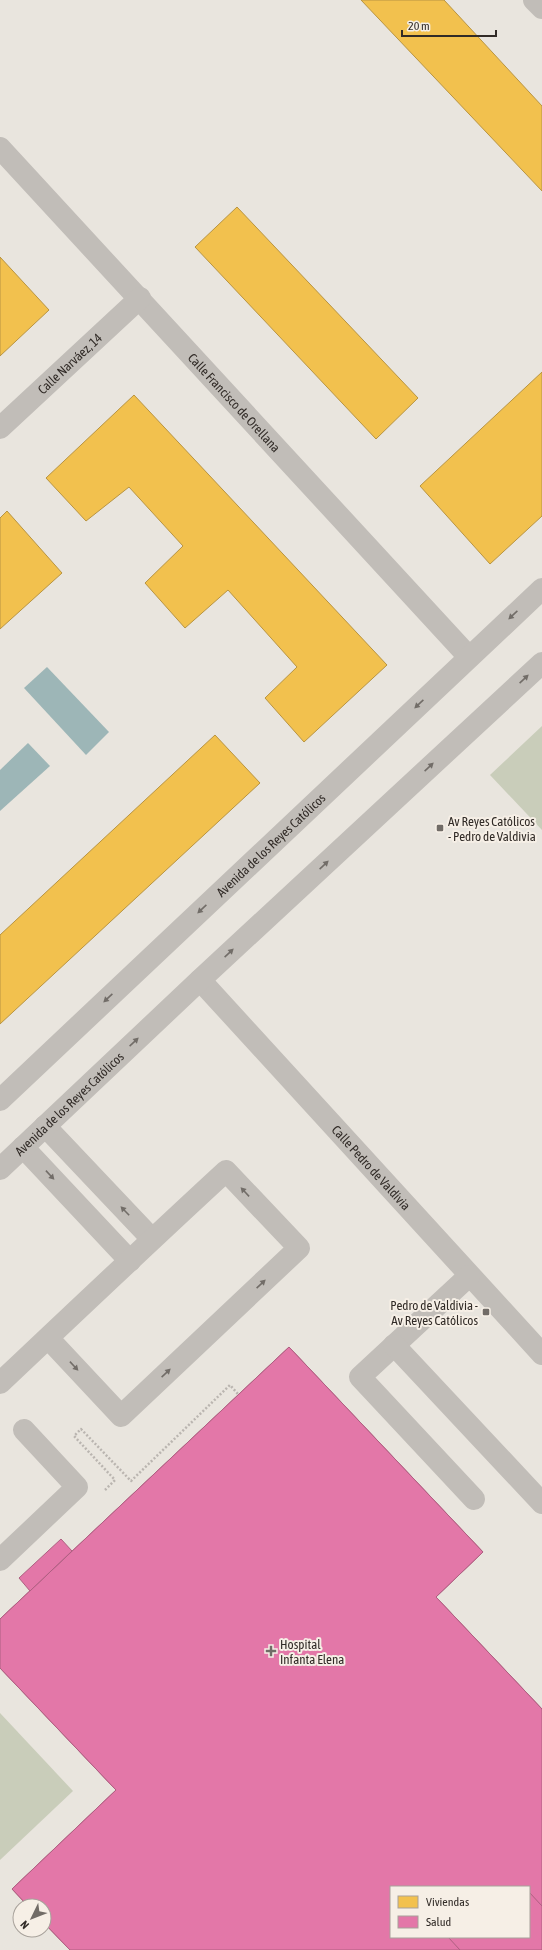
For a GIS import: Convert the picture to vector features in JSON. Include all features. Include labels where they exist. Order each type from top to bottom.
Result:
[{"type":"street","points":[[534,0],[542,8]]},
{"type":"street","name":"Calle Francisco de Orellana","points":[[0,148],[140,298],[469,657]]},
{"type":"street","name":"Calle Narváez, 14","points":[[0,428],[140,298]]},
{"type":"street","name":"Avenida de los Reyes Católicos","points":[[0,1100],[542,589]]},
{"type":"street","name":"Avenida de los Reyes Católicos","points":[[0,1169],[200,980],[542,663]]},
{"type":"street","name":"Calle Pedro de Valdivia","points":[[200,980],[469,1276],[542,1354]]},
{"type":"street","points":[[45,1126],[152,1240]]},
{"type":"street","points":[[24,1147],[130,1260]]},
{"type":"street","points":[[0,1383],[226,1170],[299,1248],[121,1416],[48,1338]]},
{"type":"street","points":[[469,1276],[360,1377],[474,1499]]},
{"type":"street","points":[[394,1345],[542,1503]]},
{"type":"street","points":[[0,1560],[77,1487],[24,1430]]},
{"type":"path","points":[[87,1436],[131,1481],[230,1385],[238,1394]]},
{"type":"green space","points":[[542,726],[542,830],[490,775]]},
{"type":"green space","points":[[0,1713],[73,1791],[0,1860]]},
{"type":"water","points":[[47,667],[109,732],[86,755],[24,688]]},
{"type":"water","points":[[28,743],[50,766],[0,811],[0,770]]},
{"type":"building: Viviendas","points":[[361,0],[444,0],[542,106],[542,191]]},
{"type":"building: Viviendas","points":[[237,207],[418,398],[376,439],[195,247]]},
{"type":"building: Viviendas","points":[[0,257],[49,310],[0,356]]},
{"type":"building: Viviendas","points":[[542,372],[542,516],[490,564],[420,486]]},
{"type":"building: Viviendas","points":[[134,395],[387,665],[304,742],[265,698],[297,667],[228,590],[185,628],[145,583],[183,546],[129,487],[86,521],[46,478]]},
{"type":"building: Viviendas","points":[[7,511],[62,573],[0,629],[0,518]]},
{"type":"building: Viviendas","points":[[215,735],[260,783],[0,1024],[0,935]]},
{"type":"building: Salud","points":[[289,1347],[483,1552],[436,1597],[542,1709],[542,1829],[382,1659],[343,1695],[523,1886],[401,1886],[280,1754],[245,1787],[395,1950],[70,1950],[52,1931],[52,1898],[20,1898],[12,1889],[116,1790],[0,1668],[0,1619]],"holes":[[[205,1471],[323,1595],[287,1630],[168,1507]],[[103,1569],[174,1643],[140,1676],[69,1602]]]},
{"type":"building: Salud","points":[[289,1347],[483,1552],[436,1597],[542,1709],[542,1950],[70,1950],[52,1931],[52,1898],[20,1898],[12,1889],[116,1790],[0,1668],[0,1619]]},
{"type":"building: Salud","points":[[61,1539],[72,1551],[30,1591],[19,1578]]},
{"type":"building: Salud","points":[[530,1893],[542,1906],[542,1950],[460,1950],[449,1938],[530,1938]]},
{"type":"place","name":"Av Reyes Católicos - Pedro de Valdivia","points":[[440,828]]},
{"type":"place","name":"Pedro de Valdivia - Av Reyes Católicos","points":[[486,1312]]},
{"type":"place","name":"Hospital Infanta Elena","points":[[271,1651]]}]
